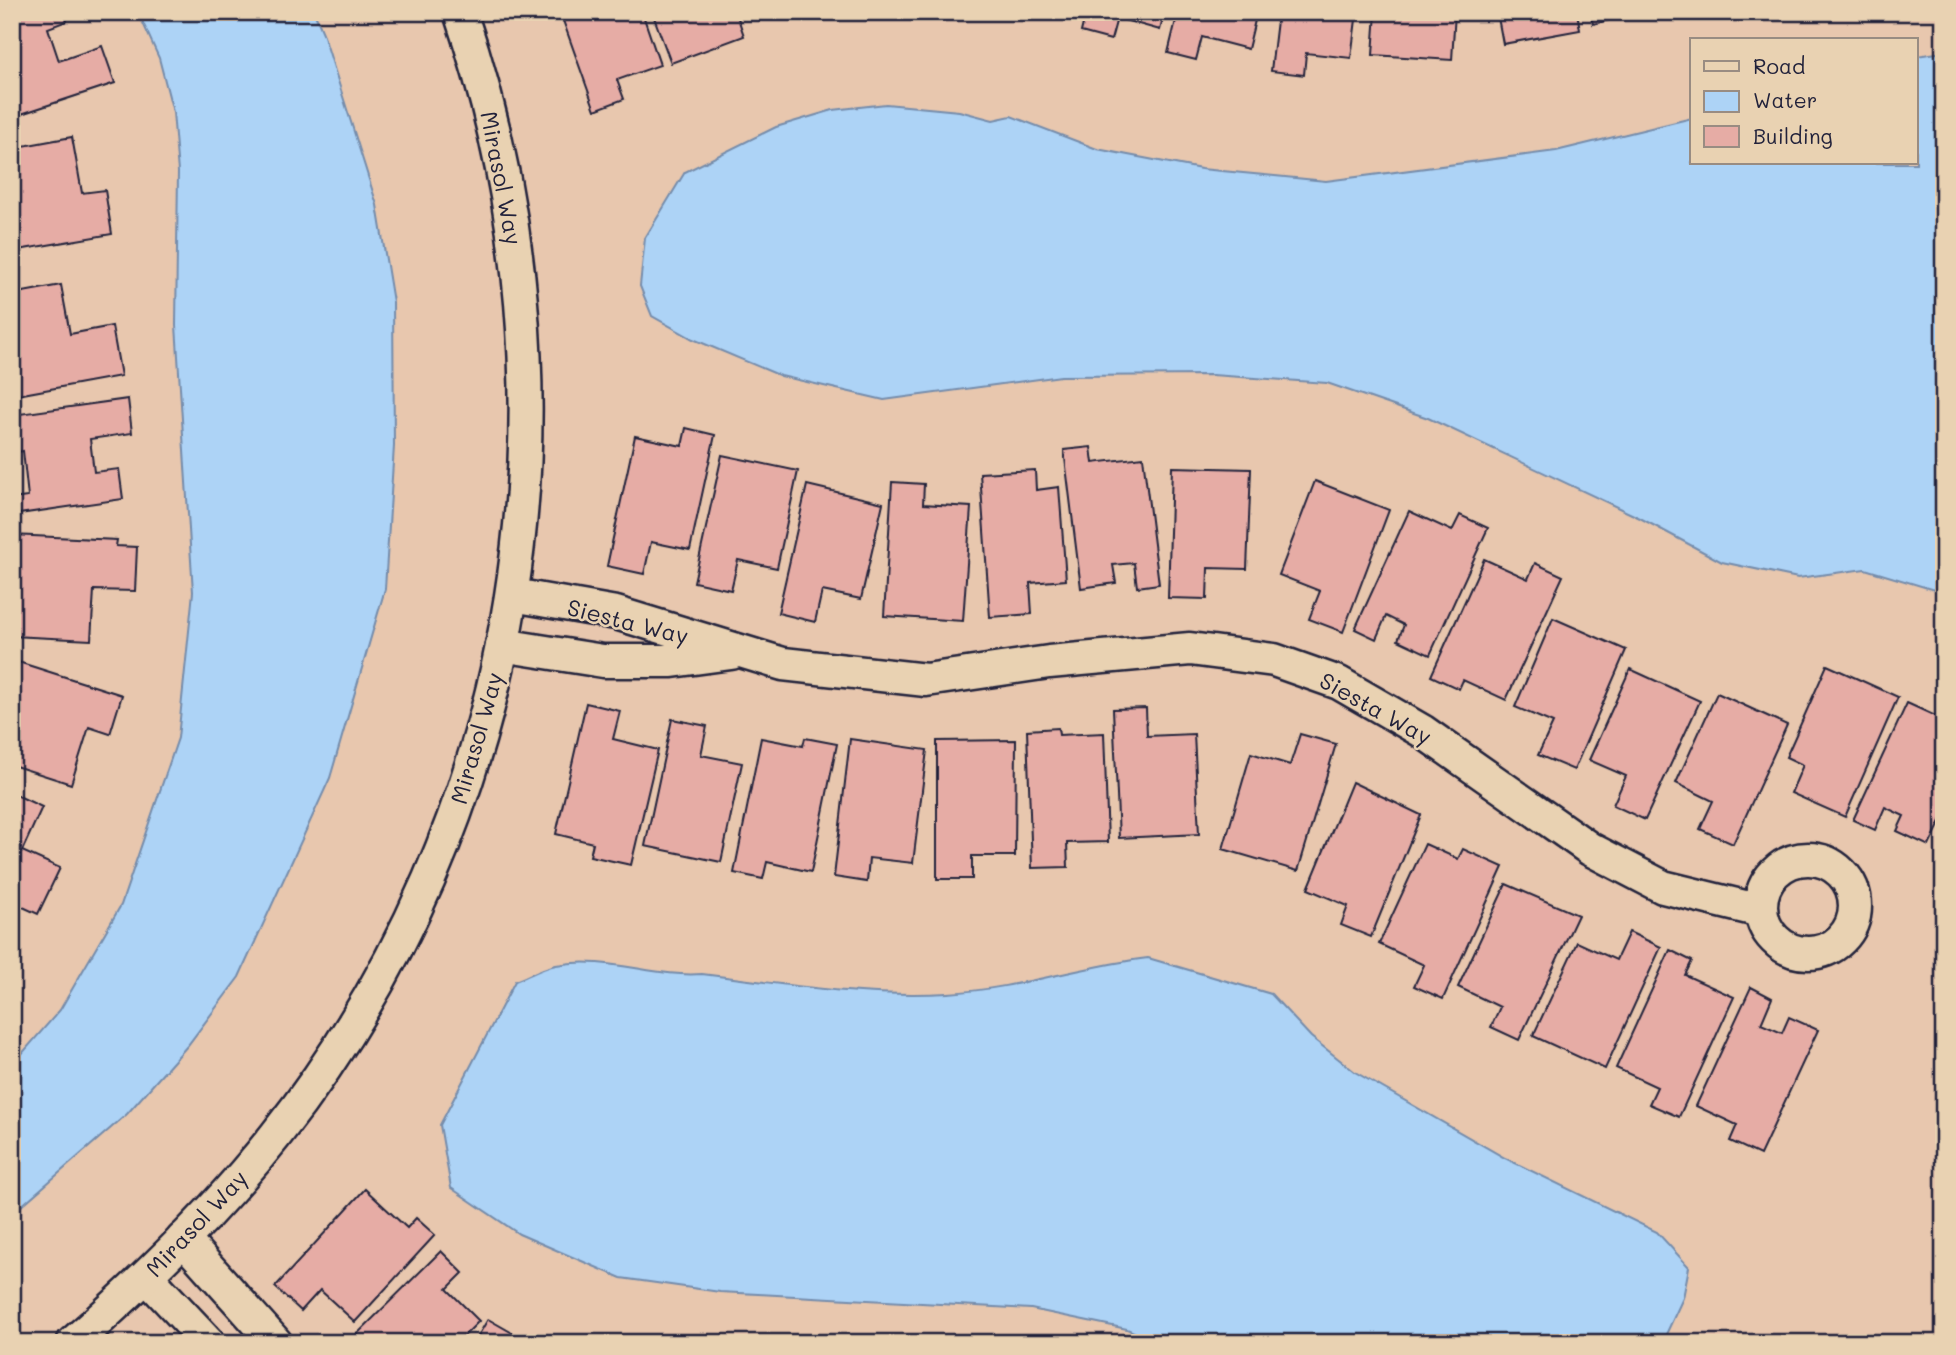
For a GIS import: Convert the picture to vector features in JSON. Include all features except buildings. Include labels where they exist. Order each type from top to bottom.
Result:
[{"type":"street","name":"Mirasol Way","points":[[73,1343],[147,1277],[183,1239],[276,1134],[332,1056],[401,936],[449,830],[482,732],[513,596],[527,446],[526,343],[516,240],[502,159],[460,12]]},
{"type":"street","name":"Siesta Way","points":[[513,596],[616,612],[783,664],[926,680],[1049,662],[1190,649],[1274,660],[1339,683],[1422,731],[1590,849],[1663,887],[1761,911]]},
{"type":"street","name":"Siesta Way","points":[[502,645],[603,661],[672,661],[743,652]]},
{"type":"street","points":[[183,1239],[276,1343]]},
{"type":"street","points":[[147,1277],[209,1343]]},
{"type":"water","points":[[138,12],[314,12],[323,33],[377,205],[393,302],[394,446],[385,589],[330,778],[239,977],[188,1045],[127,1114],[12,1214],[12,1065],[60,1010],[121,905],[178,738],[193,592],[176,325],[178,172],[173,112],[159,58]]},
{"type":"water","points":[[1944,52],[1944,593],[1865,569],[1798,578],[1722,562],[1640,518],[1428,418],[1327,383],[1212,375],[1061,376],[884,400],[781,376],[693,339],[652,316],[640,286],[645,238],[685,172],[776,127],[833,110],[886,104],[959,111],[993,120],[1011,116],[1097,149],[1201,169],[1326,181],[1556,151],[1690,118],[1690,164],[1918,164],[1918,56]]},
{"type":"water","points":[[1148,958],[1271,994],[1311,1037],[1355,1072],[1505,1158],[1657,1232],[1689,1267],[1683,1298],[1662,1343],[1158,1343],[1127,1329],[1031,1309],[720,1292],[621,1278],[519,1234],[451,1188],[440,1125],[515,981],[546,968],[593,963],[825,989],[917,994],[974,991]]}]
